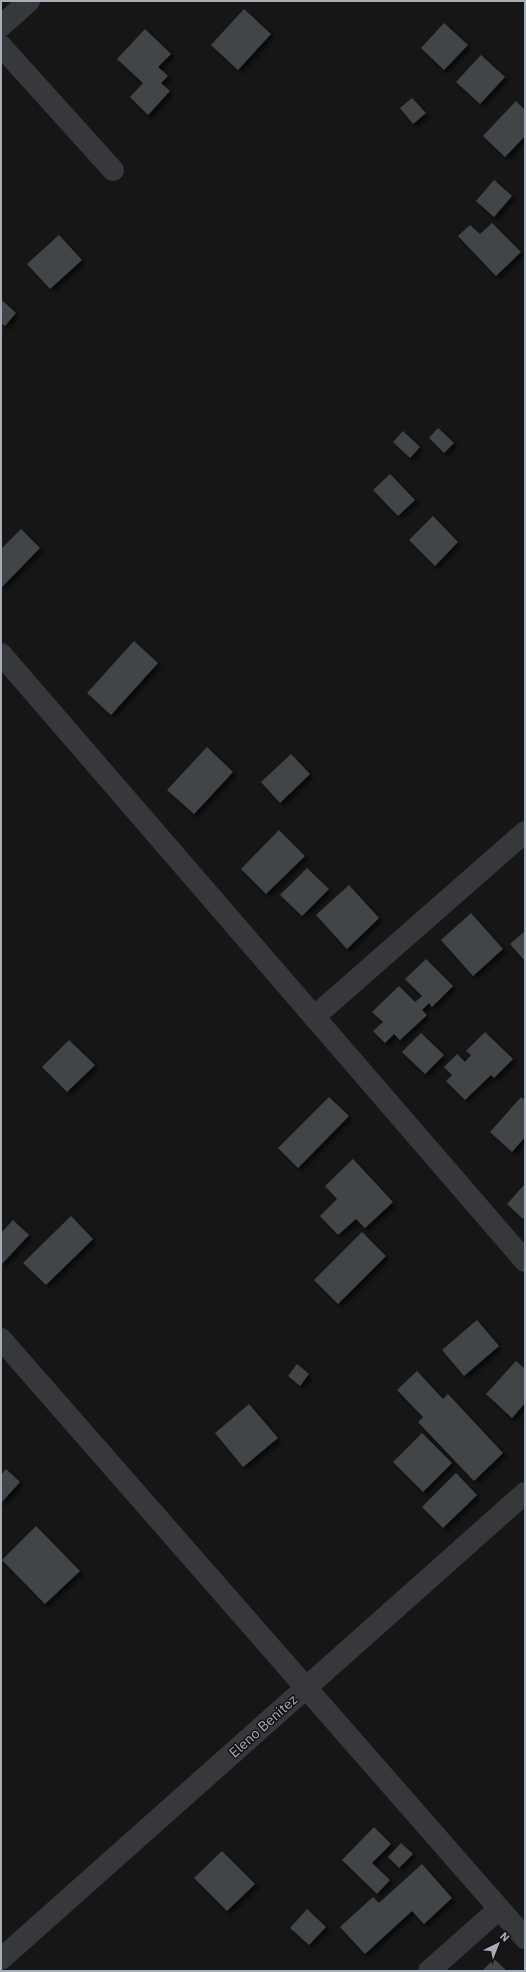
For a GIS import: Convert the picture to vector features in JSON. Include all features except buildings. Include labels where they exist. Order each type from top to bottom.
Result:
[{"type":"street","points":[[1,26],[29,1]]},
{"type":"street","points":[[1,46],[113,170]]},
{"type":"street","points":[[1,654],[525,1261]]},
{"type":"street","points":[[314,1017],[525,832]]},
{"type":"street","points":[[1,1339],[525,1938]]},
{"type":"street","name":"Eleno Benitez","points":[[5,1960],[307,1687],[525,1493]]},
{"type":"street","points":[[429,1971],[499,1909]]}]
